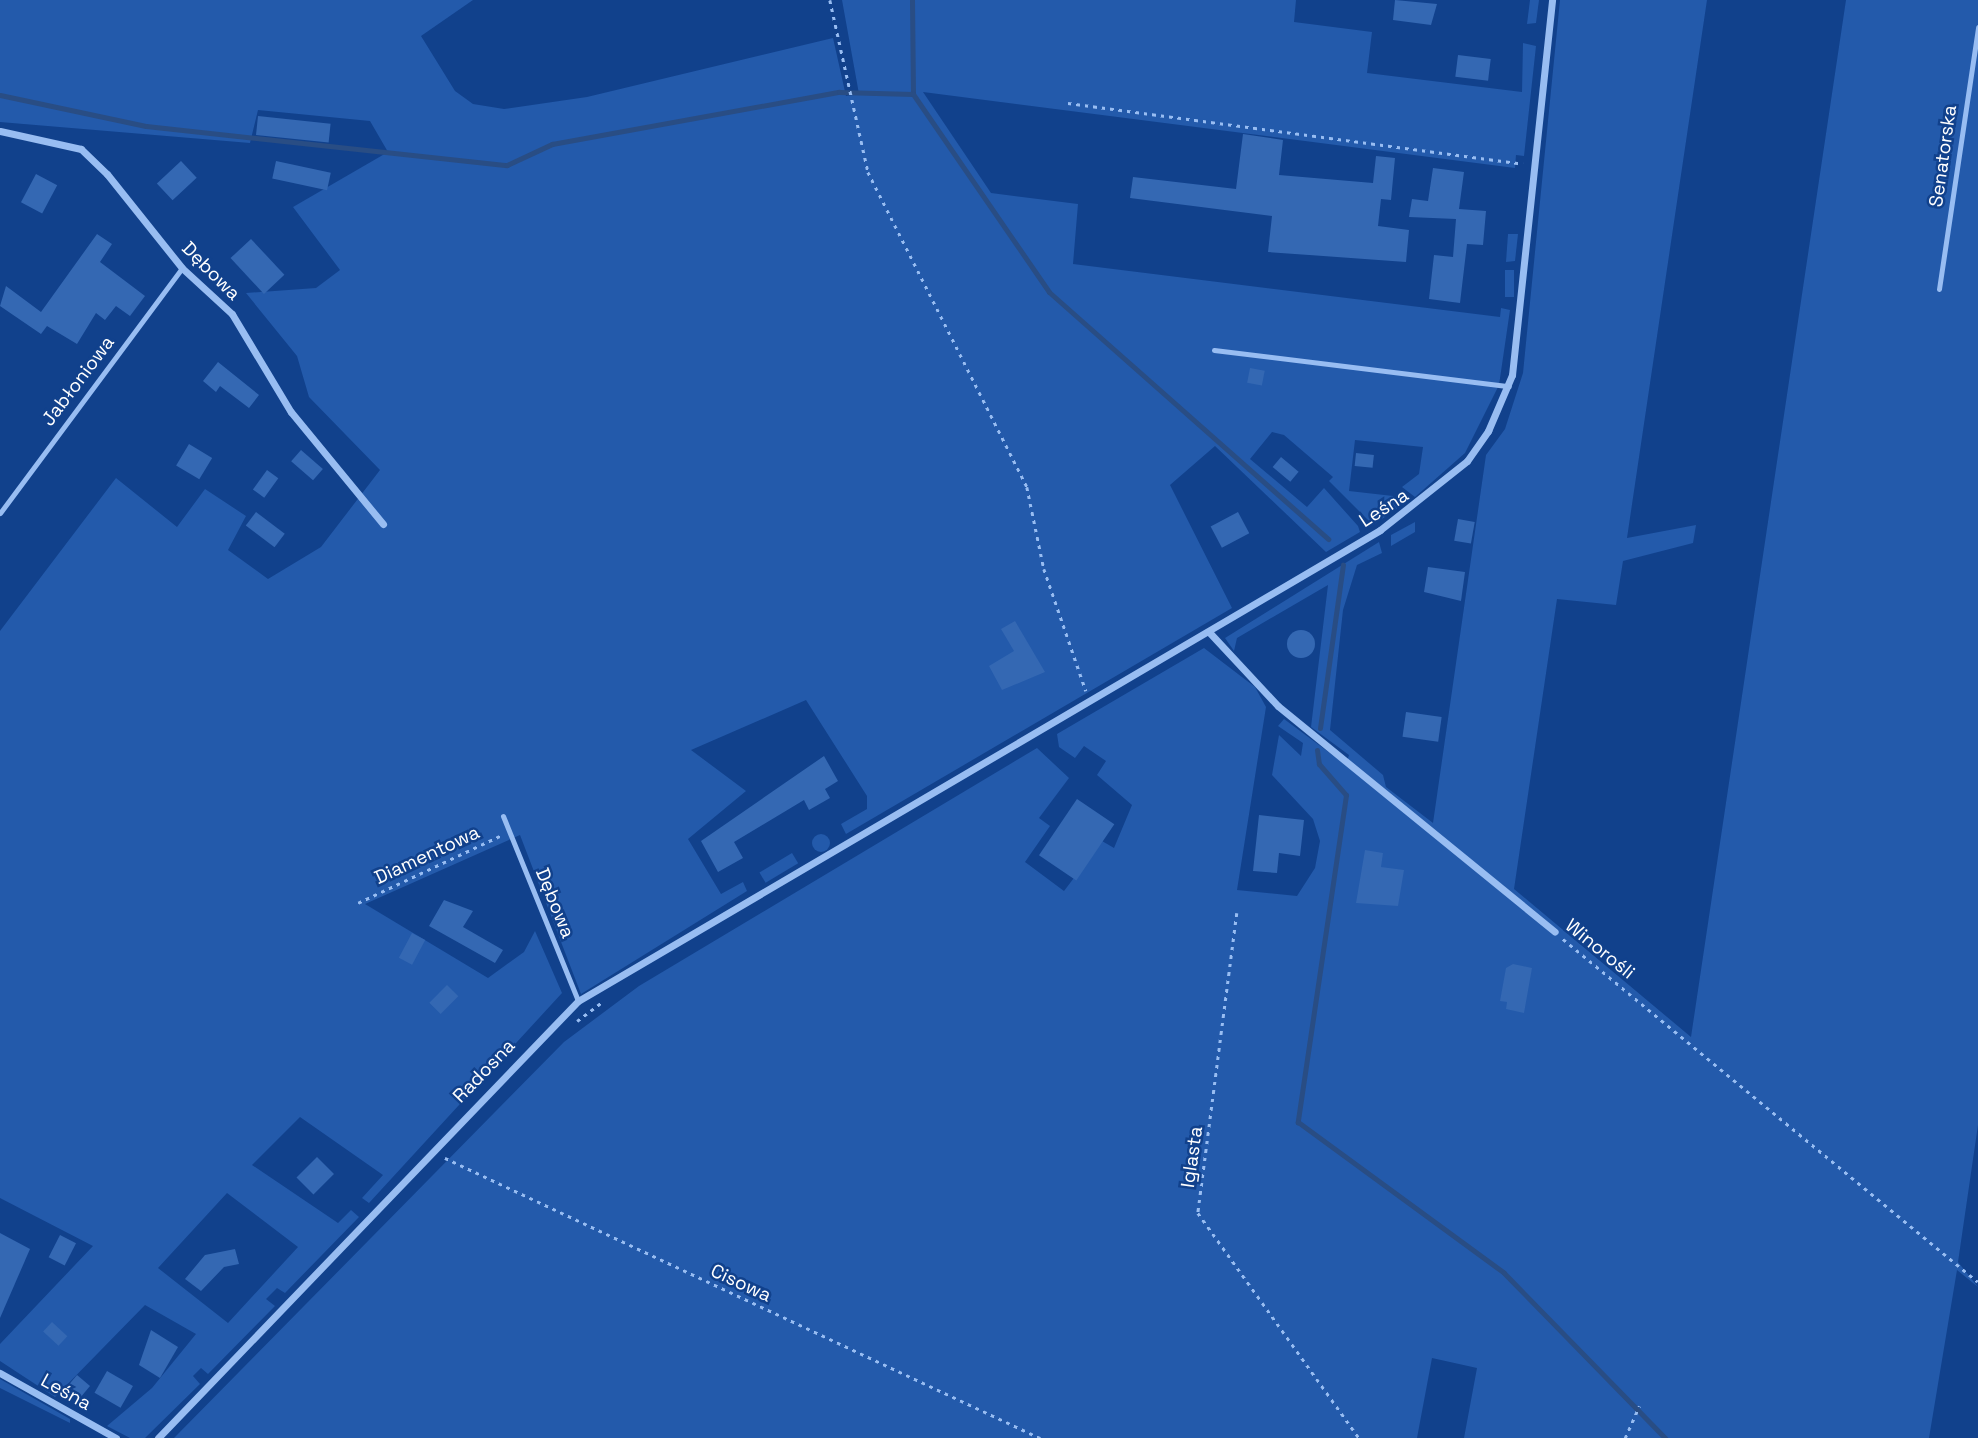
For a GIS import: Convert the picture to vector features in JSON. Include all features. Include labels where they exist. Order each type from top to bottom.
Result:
[{"type":"street","name":"Leśna","points":[[900,811],[1209,632],[1437,490],[1479,446],[1509,386],[1552,0]]},
{"type":"street","name":"Dębowa","points":[[0,131],[81,149],[182,268],[232,314],[291,412],[383,524]]},
{"type":"street","name":"Winorośli","points":[[1209,632],[1278,706],[1555,932]]},
{"type":"street","name":"Radosna","points":[[158,1438],[430,1151],[578,1000],[900,811]]},
{"type":"street","name":"Leśna","points":[[0,1373],[116,1438]]},
{"type":"lane","name":"Senatorska","points":[[1939,289],[1978,27]]},
{"type":"lane","name":"Jabłoniowa","points":[[0,513],[182,268]]},
{"type":"lane","points":[[1214,350],[1509,386]]},
{"type":"lane","name":"Dębowa","points":[[503,817],[578,1000]]},
{"type":"path","points":[[830,0],[867,172],[1027,487],[1044,569],[1083,673],[1087,701]]},
{"type":"path","points":[[1068,103],[1534,166]]},
{"type":"path","name":"Diamentowa","points":[[358,903],[509,831]]},
{"type":"path","name":"Iglasta","points":[[1237,913],[1198,1213],[1359,1438]]},
{"type":"path","name":"Winorośli","points":[[1555,932],[1978,1282]]},
{"type":"path","name":"Cisowa","points":[[430,1151],[1040,1438]]},
{"type":"path","points":[[1625,1438],[1634,1410],[1639,1406]]},
{"type":"shaded area","points":[[0,0],[473,0],[421,36],[455,91],[473,104],[504,109],[587,97],[833,38],[846,96],[859,94],[842,0],[1296,0],[1294,22],[1372,32],[1367,73],[1522,92],[1523,43],[1536,46],[1524,156],[1516,155],[1515,168],[923,92],[991,193],[1078,204],[1073,264],[1500,317],[1501,308],[1510,310],[1499,385],[1465,453],[1415,497],[1402,487],[1419,474],[1423,447],[1355,440],[1349,491],[1393,496],[1401,506],[1373,525],[1329,481],[1333,477],[1284,435],[1272,432],[1250,459],[1307,507],[1324,488],[1358,526],[1360,532],[1326,552],[1215,446],[1170,485],[1232,608],[846,834],[841,824],[867,809],[867,796],[806,700],[691,750],[746,791],[688,839],[721,894],[743,882],[747,891],[581,994],[520,835],[365,904],[488,978],[524,952],[535,931],[562,993],[369,1203],[362,1198],[383,1175],[300,1117],[252,1165],[338,1223],[351,1210],[359,1217],[285,1293],[277,1288],[266,1299],[275,1306],[208,1374],[201,1368],[193,1376],[200,1384],[145,1438],[130,1438],[107,1426],[152,1388],[196,1334],[145,1305],[55,1397],[0,1361],[0,1344],[93,1246],[0,1198],[0,631],[116,478],[177,527],[205,489],[246,516],[228,550],[268,579],[321,547],[380,470],[309,397],[297,356],[246,293],[316,288],[340,270],[293,207],[388,152],[370,121],[258,110],[250,143],[0,122]],"holes":[[[227,1193],[298,1247],[228,1323],[158,1268]]]},
{"type":"shaded area","points":[[1530,0],[1539,0],[1536,23],[1527,24]]},
{"type":"shaded area","points":[[1560,0],[1707,0],[1627,538],[1696,525],[1693,543],[1623,561],[1616,605],[1557,599],[1514,889],[1691,1037],[1846,0],[1978,0],[1978,1125],[1958,1262],[1978,1287],[1957,1270],[1929,1438],[1464,1438],[1477,1368],[1432,1358],[1417,1438],[174,1438],[564,1042],[639,986],[1037,748],[1069,778],[1039,818],[1050,826],[1025,862],[1064,891],[1102,841],[1114,848],[1132,805],[1097,775],[1106,761],[1084,746],[1075,758],[1059,747],[1057,734],[1204,648],[1255,687],[1266,707],[1237,890],[1297,896],[1315,868],[1320,841],[1313,819],[1272,775],[1279,735],[1301,756],[1303,743],[1278,726],[1284,719],[1346,765],[1349,755],[1311,727],[1328,585],[1237,638],[1234,651],[1225,638],[1379,542],[1382,553],[1357,565],[1343,610],[1330,730],[1383,775],[1386,787],[1433,823],[1486,455],[1505,429],[1523,373]]},
{"type":"shaded area","points":[[1508,234],[1518,234],[1515,261],[1506,262]]},
{"type":"shaded area","points":[[1505,270],[1514,270],[1514,297],[1505,297]]},
{"type":"shaded area","points":[[1415,522],[1415,532],[1391,546],[1391,535]]},
{"type":"shaded area","points":[[821,834],[827,837],[830,843],[827,849],[821,852],[815,849],[812,843],[815,837]]},
{"type":"shaded area","points":[[792,853],[798,863],[766,883],[759,873]]},
{"type":"shaded area","points":[[0,1379],[70,1419],[70,1423],[0,1388]]},
{"type":"building","points":[[1395,0],[1437,4],[1431,25],[1393,20]]},
{"type":"building","points":[[1458,55],[1491,59],[1488,81],[1455,77]]},
{"type":"building","points":[[258,116],[331,124],[329,143],[256,135]]},
{"type":"building","points":[[1243,134],[1283,140],[1279,175],[1373,183],[1376,156],[1395,158],[1391,200],[1381,199],[1378,226],[1409,230],[1406,262],[1268,252],[1272,216],[1130,198],[1133,177],[1236,189]]},
{"type":"building","points":[[181,161],[197,178],[173,200],[157,184]]},
{"type":"building","points":[[276,161],[331,173],[327,190],[272,179]]},
{"type":"building","points":[[1433,168],[1464,172],[1459,209],[1486,211],[1483,245],[1467,244],[1460,303],[1429,299],[1434,255],[1453,257],[1456,219],[1409,217],[1412,199],[1428,201]]},
{"type":"building","points":[[36,174],[57,185],[42,214],[21,202]]},
{"type":"building","points":[[97,234],[112,244],[100,262],[145,296],[130,316],[116,306],[105,320],[96,313],[77,344],[47,326],[41,334],[0,306],[6,286],[41,312]]},
{"type":"building","points":[[251,239],[284,275],[264,294],[231,258]]},
{"type":"building","points":[[218,362],[259,395],[249,408],[220,386],[216,392],[203,381]]},
{"type":"building","points":[[1250,368],[1265,371],[1262,386],[1247,383]]},
{"type":"building","points":[[189,444],[212,458],[199,479],[176,465]]},
{"type":"building","points":[[301,450],[323,469],[313,480],[291,461]]},
{"type":"building","points":[[1356,453],[1374,455],[1373,468],[1355,466]]},
{"type":"building","points":[[1281,457],[1299,472],[1290,482],[1273,467]]},
{"type":"building","points":[[267,470],[278,478],[264,498],[253,489]]},
{"type":"building","points":[[256,512],[285,534],[275,547],[246,526]]},
{"type":"building","points":[[1238,512],[1249,533],[1222,548],[1211,527]]},
{"type":"building","points":[[1458,519],[1475,522],[1471,544],[1454,541]]},
{"type":"building","points":[[1428,567],[1465,572],[1461,601],[1424,592]]},
{"type":"building","points":[[1015,621],[1045,672],[1002,690],[989,666],[1014,651],[1001,629]]},
{"type":"building","points":[[1301,630],[1311,634],[1315,644],[1311,654],[1301,658],[1291,654],[1287,644],[1291,634]]},
{"type":"building","points":[[1406,712],[1442,717],[1438,742],[1403,737]]},
{"type":"building","points":[[824,756],[838,781],[825,789],[830,798],[809,810],[804,800],[734,842],[743,858],[718,872],[701,841]]},
{"type":"building","points":[[1077,799],[1114,824],[1076,881],[1039,855]]},
{"type":"building","points":[[1259,815],[1304,820],[1300,856],[1279,853],[1277,873],[1253,871]]},
{"type":"building","points":[[1365,850],[1383,853],[1381,867],[1404,870],[1398,906],[1356,903]]},
{"type":"building","points":[[444,900],[473,911],[463,927],[503,950],[495,963],[429,926]]},
{"type":"building","points":[[412,933],[425,940],[412,965],[399,958]]},
{"type":"building","points":[[1513,964],[1532,968],[1524,1013],[1506,1009],[1507,1002],[1500,1001],[1506,968]]},
{"type":"building","points":[[447,985],[458,996],[441,1014],[429,1003]]},
{"type":"building","points":[[317,1157],[334,1174],[313,1194],[296,1178]]},
{"type":"building","points":[[0,1233],[30,1249],[0,1318]]},
{"type":"building","points":[[60,1235],[76,1243],[65,1265],[49,1257]]},
{"type":"building","points":[[235,1249],[239,1264],[224,1267],[201,1291],[185,1279],[205,1255]]},
{"type":"building","points":[[52,1322],[67,1336],[58,1346],[43,1332]]},
{"type":"building","points":[[151,1330],[178,1347],[160,1378],[139,1365]]},
{"type":"building","points":[[107,1371],[133,1386],[120,1408],[94,1393]]},
{"type":"building","points":[[77,1375],[90,1386],[80,1397],[67,1386]]},
{"type":"waterway","points":[[912,0],[913,94]]},
{"type":"waterway","points":[[0,95],[146,126],[507,165],[552,144],[839,92],[913,94],[1049,292],[1328,539]]},
{"type":"waterway","points":[[1320,728],[1343,565]]},
{"type":"waterway","points":[[1317,750],[1319,764],[1346,795],[1298,1122],[1504,1273],[1665,1438]]}]
